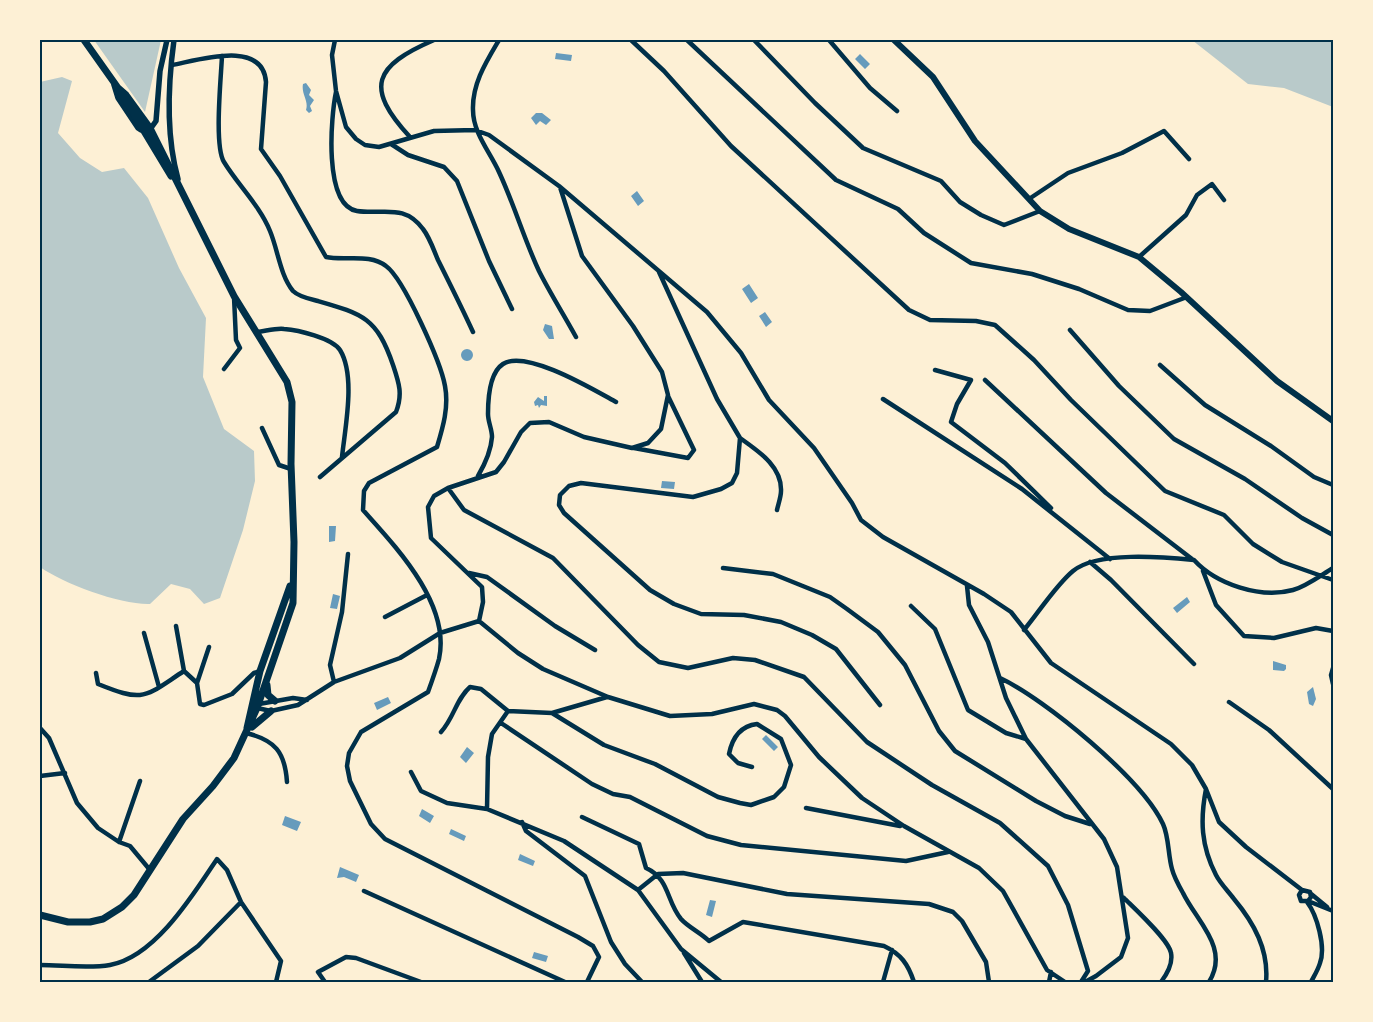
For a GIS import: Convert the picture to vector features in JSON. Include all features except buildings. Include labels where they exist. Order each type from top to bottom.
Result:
[{"type":"main road","points":[[84,40],[118,88],[126,94],[147,129],[234,296],[287,382],[292,402],[293,603],[267,683],[255,706]]},
{"type":"main road","points":[[894,40],[933,77],[975,142],[1040,212],[1069,229],[1139,257],[1187,297],[1277,381],[1333,421]]},
{"type":"main road","points":[[255,706],[260,671],[293,580]]},
{"type":"main road","points":[[40,915],[68,922],[90,922],[103,918],[122,906],[134,895],[151,872],[183,818],[213,786],[234,758],[246,733],[255,706],[268,658],[268,645]]},
{"type":"main road","points":[[267,683],[268,695],[275,701]]},
{"type":"main road","points":[[246,733],[271,711]]},
{"type":"street","points":[[111,76],[118,98],[128,114],[138,128],[147,129],[156,121],[160,71],[167,40]]},
{"type":"street","points":[[174,40],[170,111],[173,153],[180,190]]},
{"type":"street","points":[[335,40],[332,55],[336,91],[346,126],[356,139],[365,145],[379,147],[434,131],[476,130],[489,135],[559,186],[707,312],[741,352],[769,400],[814,448],[852,503],[861,520],[884,537],[984,594],[1011,612],[1051,663],[1171,744],[1192,766],[1206,789],[1219,822],[1246,847],[1302,890],[1310,892],[1332,910]]},
{"type":"street","points":[[410,137],[387,110],[381,94],[382,79],[387,68],[406,52],[434,40]]},
{"type":"street","points":[[498,40],[484,64],[474,90],[472,110],[476,130],[491,155],[507,189],[539,270],[576,337]]},
{"type":"street","points":[[631,40],[664,71],[731,146],[908,310],[930,320],[976,321],[995,324],[1034,360],[1071,400],[1165,491],[1224,515],[1253,544],[1282,562],[1333,580]]},
{"type":"street","points":[[688,40],[836,180],[898,209],[924,233],[971,263],[1032,274],[1079,289],[1128,310],[1150,311],[1187,297]]},
{"type":"street","points":[[754,40],[815,103],[863,148],[941,181],[960,202],[981,216],[1004,225],[1040,212]]},
{"type":"street","points":[[829,40],[870,88],[897,111]]},
{"type":"street","points":[[172,65],[222,56],[249,57],[260,63],[266,72],[261,150],[280,176],[326,257],[374,260],[387,266],[404,291],[430,340],[445,386],[446,416],[437,446],[369,483],[364,491],[363,510],[394,544],[424,585],[440,633],[439,658],[428,692],[361,732],[349,753],[346,766],[350,781],[371,824],[385,839],[593,946],[599,957],[587,982]]},
{"type":"street","points":[[222,56],[220,135],[223,160],[270,230],[286,279],[294,292],[304,298],[354,311],[374,325],[389,354],[401,390],[400,402],[396,412],[370,437],[342,457],[320,477]]},
{"type":"street","points":[[336,91],[333,109],[332,158],[337,186],[344,203],[358,211],[392,211],[404,214],[424,230],[473,332]]},
{"type":"street","points":[[1029,198],[1068,173],[1122,154],[1164,131],[1188,159]]},
{"type":"street","points":[[391,144],[408,155],[444,167],[457,181],[489,261],[512,309]]},
{"type":"street","points":[[1139,257],[1186,215],[1198,195],[1212,184],[1224,200]]},
{"type":"street","points":[[480,621],[483,602],[482,587],[431,538],[428,506],[434,496],[448,488],[496,472],[521,432],[530,423],[549,422],[584,437],[688,458],[694,450],[668,395],[662,372],[633,326],[582,256],[559,186]]},
{"type":"street","points":[[657,269],[717,399],[740,438],[767,456],[777,474],[782,491],[777,510]]},
{"type":"street","points":[[224,369],[240,348],[236,340],[234,296]]},
{"type":"street","points":[[257,332],[283,328],[319,336],[340,350],[346,369],[348,391],[342,457]]},
{"type":"street","points":[[1070,330],[1119,386],[1174,439],[1237,474],[1302,518],[1333,535]]},
{"type":"street","points":[[478,477],[488,458],[492,437],[488,415],[494,375],[503,364],[515,361],[534,363],[616,402]]},
{"type":"street","points":[[1160,365],[1205,405],[1271,446],[1314,477],[1333,485]]},
{"type":"street","points":[[935,370],[971,380],[957,404],[952,422],[1005,463],[1066,522],[1110,560]]},
{"type":"street","points":[[985,380],[1106,493],[1194,560],[1203,571],[1216,605],[1244,636],[1274,638],[1316,628],[1333,631]]},
{"type":"street","points":[[632,448],[648,443],[661,429],[668,395]]},
{"type":"street","points":[[883,399],[1022,489],[1066,522]]},
{"type":"street","points":[[262,428],[279,466],[291,469]]},
{"type":"street","points":[[740,438],[737,473],[732,483],[716,491],[692,498],[581,483],[570,486],[560,495],[559,505],[564,513],[650,590],[674,604],[701,614],[744,615],[781,622],[836,648],[880,705]]},
{"type":"street","points":[[448,488],[464,510],[554,558],[638,645],[659,662],[688,668],[733,658],[755,660],[804,677],[867,742],[932,785],[1000,823],[1048,866],[1068,905],[1088,971],[1081,982]]},
{"type":"street","points":[[334,682],[330,665],[342,612],[348,554]]},
{"type":"street","points":[[1024,630],[1072,572],[1090,562],[1163,557],[1194,560]]},
{"type":"street","points":[[1090,562],[1111,580],[1194,664]]},
{"type":"street","points":[[723,568],[773,574],[830,598],[847,609],[878,632],[904,665],[939,730],[955,751],[1036,801],[1065,816],[1090,824]]},
{"type":"street","points":[[1203,571],[1236,586],[1256,592],[1276,593],[1293,590],[1333,568]]},
{"type":"street","points":[[469,573],[488,577],[555,626],[595,650]]},
{"type":"street","points":[[967,586],[969,605],[988,642],[1006,698],[1026,739],[1090,824],[1104,839],[1116,867],[1123,897],[1128,938],[1121,957],[1085,982]]},
{"type":"street","points":[[385,617],[427,595]]},
{"type":"street","points":[[911,606],[934,629],[968,710],[1006,733],[1026,739]]},
{"type":"street","points":[[255,706],[271,711],[291,707],[334,682],[400,658],[440,633],[480,621]]},
{"type":"street","points":[[480,621],[518,653],[544,669],[608,697],[670,716],[712,714],[754,704],[777,710],[785,716],[840,779],[862,798],[904,826],[979,868],[1003,891],[1047,970],[1065,982]]},
{"type":"street","points":[[176,626],[184,671],[197,683]]},
{"type":"street","points":[[144,632],[159,687]]},
{"type":"street","points":[[209,647],[197,683],[200,704],[209,705],[232,694],[254,673],[260,671]]},
{"type":"street","points":[[1333,668],[1331,675],[1333,684]]},
{"type":"street","points":[[96,672],[98,684],[125,695],[145,695],[184,671]]},
{"type":"street","points":[[1000,678],[1021,688],[1077,731],[1146,798],[1163,825],[1172,870],[1184,895],[1211,937],[1216,964],[1209,982]]},
{"type":"street","points":[[441,732],[450,722],[461,694],[470,686],[481,689],[508,711],[552,713],[608,697]]},
{"type":"street","points":[[255,706],[293,698],[306,700]]},
{"type":"street","points":[[1229,702],[1269,730],[1333,789]]},
{"type":"street","points":[[487,809],[488,757],[492,734],[508,711]]},
{"type":"street","points":[[552,713],[604,745],[655,764],[718,797],[751,805],[774,797],[784,787],[791,765],[781,739],[757,724],[741,730],[732,740],[729,754],[738,763],[752,767]]},
{"type":"street","points":[[501,723],[592,784],[613,794],[630,797],[707,836],[741,845],[906,861],[949,852]]},
{"type":"street","points":[[40,728],[49,738],[77,803],[98,828],[119,842],[130,846],[151,872]]},
{"type":"street","points":[[246,733],[265,738],[281,753],[286,764],[287,782]]},
{"type":"street","points":[[411,772],[421,790],[430,795],[447,803],[487,809],[564,841],[638,890],[681,949],[702,982]]},
{"type":"street","points":[[40,776],[65,773]]},
{"type":"street","points":[[119,842],[140,781]]},
{"type":"street","points":[[1206,789],[1201,815],[1204,844],[1216,876],[1251,919],[1264,949],[1266,982]]},
{"type":"street","points":[[806,808],[904,826]]},
{"type":"street","points":[[582,817],[639,844],[646,868],[658,874],[683,873],[787,894],[929,904],[954,912],[962,921],[986,962],[989,982]]},
{"type":"street","points":[[522,822],[526,831],[584,876],[611,942],[625,964],[642,982]]},
{"type":"street","points":[[40,965],[109,965],[130,958],[180,913],[217,859],[227,870],[240,902],[281,961],[276,982]]},
{"type":"street","points":[[638,890],[658,874]]},
{"type":"street","points":[[658,874],[681,919],[700,932],[709,942],[743,922],[884,946],[892,950],[908,966],[914,982]]},
{"type":"street","points":[[1302,890],[1299,898],[1301,901],[1308,901],[1332,910]]},
{"type":"street","points":[[364,891],[565,982]]},
{"type":"street","points":[[1308,901],[1311,897],[1310,892]]},
{"type":"street","points":[[1123,897],[1161,936],[1171,952],[1169,970],[1161,982]]},
{"type":"street","points":[[1308,901],[1315,912],[1320,934],[1321,962],[1312,982]]},
{"type":"street","points":[[149,982],[198,946],[240,902]]},
{"type":"street","points":[[681,949],[720,982]]},
{"type":"street","points":[[883,982],[892,950]]},
{"type":"street","points":[[325,982],[318,972],[346,957],[356,958],[420,982]]},
{"type":"street","points":[[1049,982],[1051,972]]},
{"type":"shaded area","points":[[94,40],[161,40],[145,112]]},
{"type":"shaded area","points":[[1192,40],[1333,40],[1333,107],[1284,88],[1248,84]]},
{"type":"shaded area","points":[[62,77],[72,81],[58,133],[80,158],[102,172],[124,168],[148,198],[179,268],[206,318],[203,377],[224,429],[254,451],[255,481],[243,530],[220,598],[204,604],[190,589],[171,584],[150,604],[124,601],[93,592],[63,580],[40,567],[40,82]]},
{"type":"water","points":[[556,53],[572,55],[571,61],[555,59]]},
{"type":"water","points":[[860,54],[870,64],[865,69],[855,59]]},
{"type":"water","points":[[306,83],[311,90],[309,95],[314,100],[310,106],[312,111],[309,113],[306,110],[307,104],[303,91],[303,84]]},
{"type":"water","points":[[536,113],[542,113],[551,120],[546,125],[540,121],[536,125],[531,118]]},
{"type":"water","points":[[637,191],[644,201],[638,206],[631,196]]},
{"type":"water","points":[[749,284],[758,298],[751,303],[742,289]]},
{"type":"water","points":[[765,312],[772,322],[766,327],[759,316]]},
{"type":"water","points":[[545,324],[552,326],[554,339],[549,339],[543,330]]},
{"type":"water","points":[[467,349],[473,355],[467,361],[461,355]]},
{"type":"water","points":[[544,396],[547,396],[547,406],[541,405],[539,408],[538,405],[535,406],[534,402],[538,397],[544,401]]},
{"type":"water","points":[[662,481],[675,482],[674,489],[661,488]]},
{"type":"water","points":[[329,526],[336,526],[335,541],[329,542]]},
{"type":"water","points":[[333,594],[340,596],[337,609],[330,608]]},
{"type":"water","points":[[1187,597],[1190,602],[1177,613],[1173,608]]},
{"type":"water","points":[[1273,661],[1286,665],[1286,669],[1284,671],[1273,670]]},
{"type":"water","points":[[1313,687],[1316,699],[1313,706],[1309,704],[1307,692]]},
{"type":"water","points":[[388,697],[391,703],[377,710],[374,703]]},
{"type":"water","points":[[766,735],[778,747],[774,751],[762,739]]},
{"type":"water","points":[[467,747],[474,753],[466,763],[460,757]]},
{"type":"water","points":[[422,809],[434,816],[430,823],[419,816]]},
{"type":"water","points":[[285,816],[301,822],[297,831],[282,825]]},
{"type":"water","points":[[451,829],[466,836],[464,841],[449,834]]},
{"type":"water","points":[[520,854],[535,861],[533,866],[518,860]]},
{"type":"water","points":[[340,867],[359,875],[356,882],[344,877],[337,878]]},
{"type":"water","points":[[710,900],[716,901],[712,917],[706,915]]},
{"type":"water","points":[[534,952],[548,956],[546,962],[532,958]]}]
